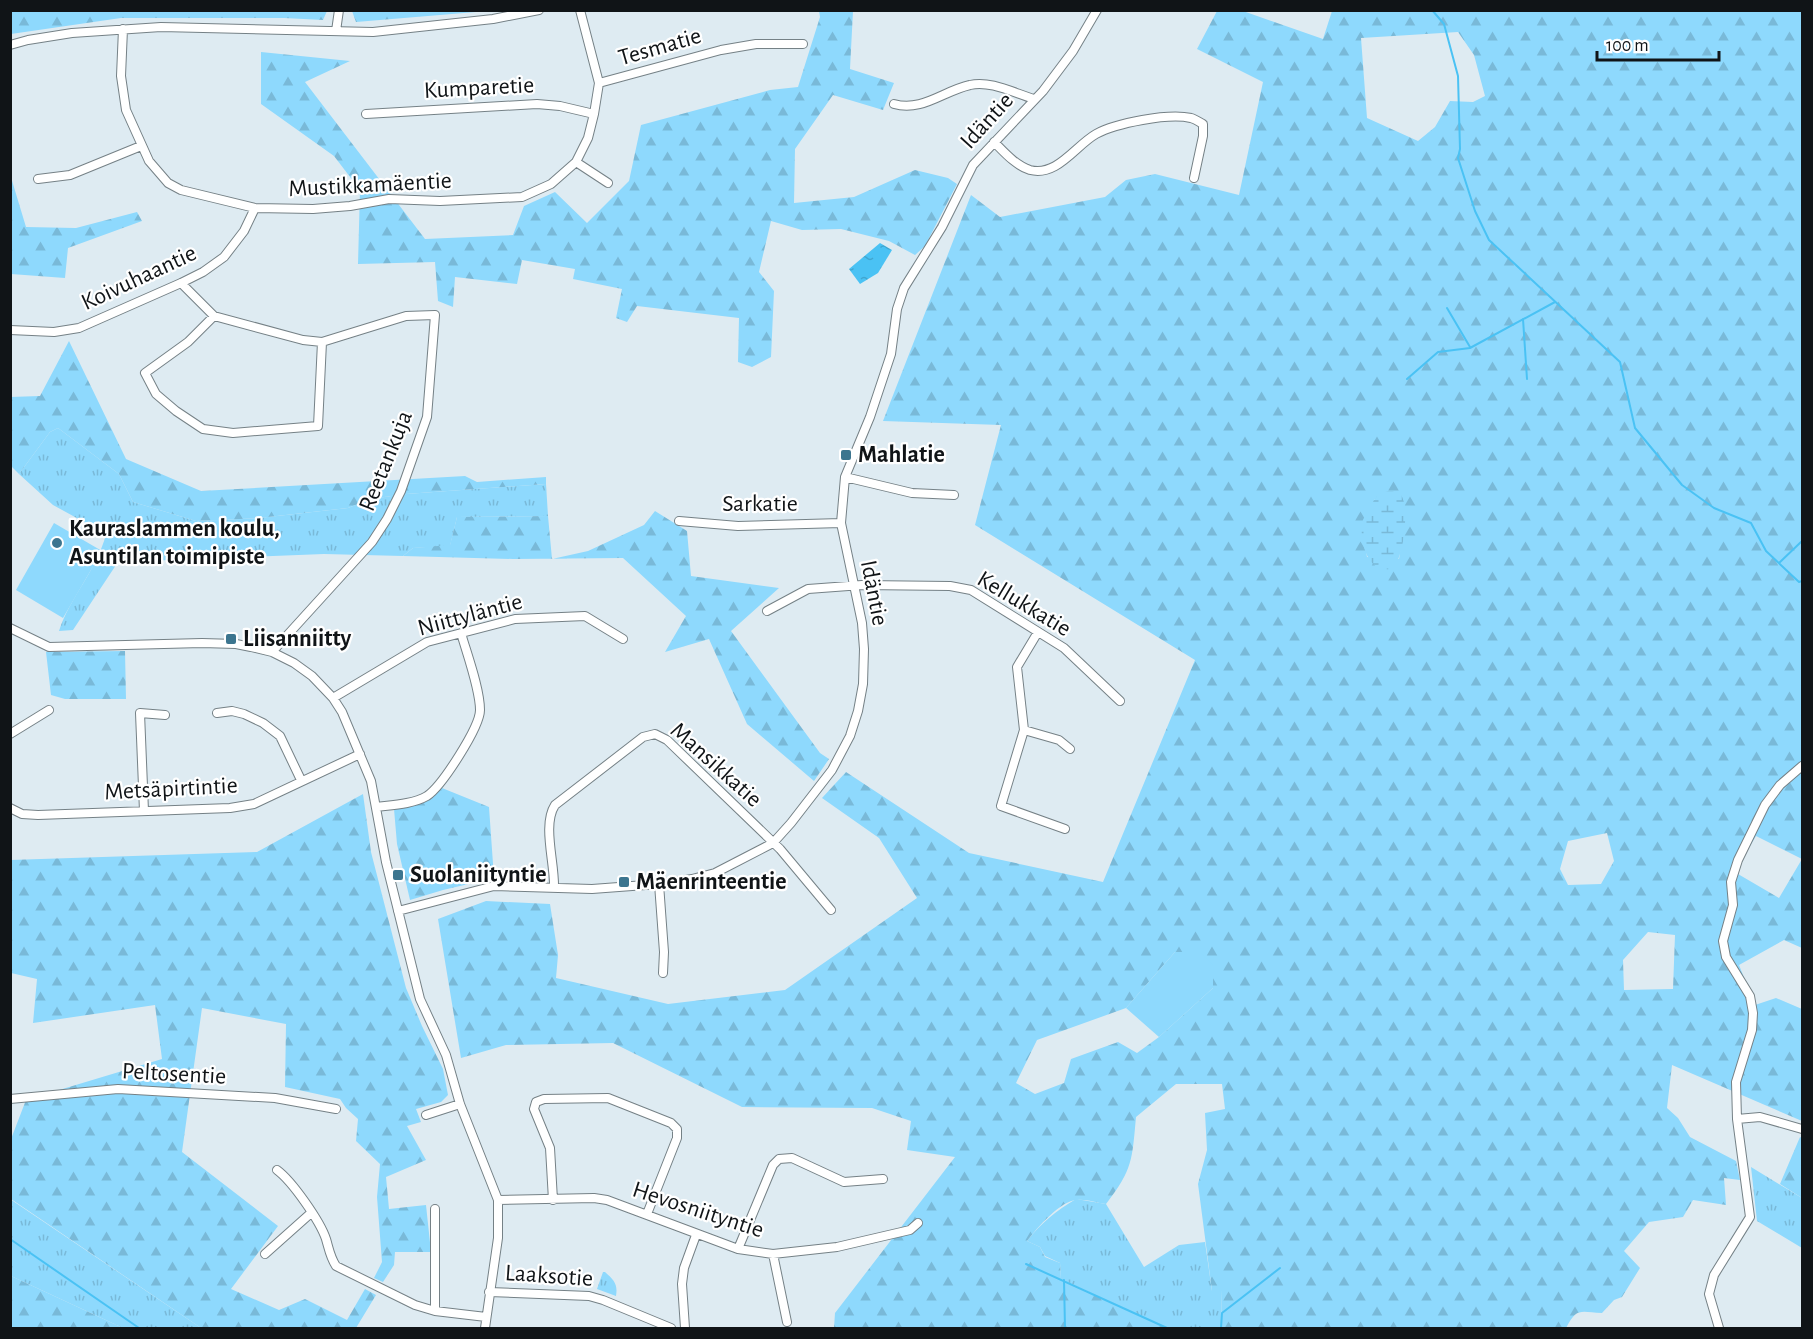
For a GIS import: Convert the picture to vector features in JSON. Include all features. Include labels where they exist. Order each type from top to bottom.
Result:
[{"type":"street","points":[[336,31],[339,10]]},
{"type":"street","points":[[10,45],[72,33],[161,27],[373,33],[493,19],[539,10]]},
{"type":"street","name":"Mustikkamäentie","points":[[123,29],[121,76],[126,110],[141,146],[159,174],[168,183],[181,190],[255,208],[313,209],[350,206],[389,199],[440,201],[522,197],[550,184],[576,162],[588,138],[594,114],[599,83],[580,10]]},
{"type":"street","name":"Idäntie","points":[[398,911],[494,886],[592,889],[692,879],[716,873],[773,843],[791,823],[832,770],[850,736],[858,711],[863,684],[864,649],[862,623],[841,523],[845,477],[889,363],[897,309],[904,288],[942,227],[973,165],[1043,91],[1073,51],[1097,10]]},
{"type":"street","name":"Tesmatie","points":[[599,83],[721,50],[756,44],[803,44]]},
{"type":"street","points":[[894,104],[904,107],[915,106],[970,85],[982,84],[1034,99]]},
{"type":"street","name":"Kumparetie","points":[[366,114],[537,104],[560,106],[594,114]]},
{"type":"street","points":[[994,142],[1012,160],[1031,170],[1052,169],[1095,135],[1120,124],[1174,117],[1191,118],[1203,124],[1203,136],[1194,178]]},
{"type":"street","points":[[38,178],[70,175],[141,146]]},
{"type":"street","points":[[576,162],[608,183]]},
{"type":"street","name":"Koivuhaantie","points":[[10,330],[54,332],[79,328],[181,283],[224,257],[244,231],[255,208]]},
{"type":"street","points":[[181,283],[214,316],[280,335],[321,342],[318,426],[233,433],[203,429],[156,394],[145,373],[188,342],[214,316]]},
{"type":"street","name":"Reetankuja","points":[[272,652],[372,542],[401,491],[427,417],[435,315],[406,316],[321,342]]},
{"type":"street","points":[[845,477],[912,492],[954,495]]},
{"type":"street","name":"Sarkatie","points":[[679,521],[738,526],[841,523]]},
{"type":"street","name":"Kellukkatie","points":[[767,611],[808,589],[853,585],[950,586],[971,590],[1064,648],[1120,701]]},
{"type":"street","name":"Niittyläntie","points":[[333,698],[427,642],[515,618],[585,616],[623,639]]},
{"type":"street","points":[[10,628],[49,647],[243,645],[272,652],[294,663],[312,676],[333,698],[342,712],[371,780],[386,862],[420,999],[446,1055],[460,1104],[498,1200],[498,1238],[485,1329]]},
{"type":"street","points":[[1038,632],[1017,667],[1024,730],[1001,807],[1065,829]]},
{"type":"street","points":[[377,807],[411,802],[427,796],[448,775],[478,722],[480,710],[478,698],[461,633]]},
{"type":"street","points":[[10,734],[49,710]]},
{"type":"street","points":[[217,713],[232,711],[244,714],[263,723],[280,736],[302,780]]},
{"type":"street","points":[[144,811],[140,713],[165,715]]},
{"type":"street","points":[[1024,730],[1059,740],[1070,749]]},
{"type":"street","name":"Mansikkatie","points":[[554,888],[555,872],[549,825],[551,811],[555,805],[648,734],[660,735],[667,740],[773,843]]},
{"type":"street","name":"Metsäpirtintie","points":[[10,808],[22,814],[38,815],[230,808],[254,804],[360,754]]},
{"type":"street","points":[[1719,1329],[1709,1294],[1714,1275],[1750,1217],[1737,1119],[1736,1082],[1752,1030],[1753,1013],[1750,996],[1726,957],[1723,941],[1733,905],[1731,882],[1738,860],[1765,805],[1780,784],[1803,766]]},
{"type":"street","points":[[773,843],[831,910]]},
{"type":"street","points":[[659,884],[664,952],[663,973]]},
{"type":"street","name":"Peltosentie","points":[[10,1099],[118,1089],[274,1098],[336,1108]]},
{"type":"street","points":[[553,1200],[550,1149],[534,1108],[536,1102],[544,1099],[608,1098],[671,1123],[677,1129],[677,1138],[646,1214]]},
{"type":"street","points":[[426,1115],[460,1104]]},
{"type":"street","points":[[1737,1119],[1760,1117],[1803,1129]]},
{"type":"street","points":[[738,1249],[772,1165],[779,1159],[792,1158],[844,1182],[883,1179]]},
{"type":"street","points":[[277,1170],[287,1177],[321,1228],[336,1266],[384,1291],[435,1311],[486,1317]]},
{"type":"street","name":"Hevosniityntie","points":[[498,1200],[594,1198],[607,1200],[738,1249],[773,1254],[837,1247],[910,1230],[918,1223]]},
{"type":"street","points":[[435,1209],[435,1311]]},
{"type":"street","points":[[265,1254],[311,1213]]},
{"type":"street","points":[[685,1329],[682,1284],[684,1268],[696,1235]]},
{"type":"street","points":[[773,1254],[787,1322]]},
{"type":"street","name":"Laaksotie","points":[[489,1292],[589,1296],[671,1329]]},
{"type":"green space","points":[[11,10],[327,11],[323,20],[121,18],[11,34]]},
{"type":"green space","points":[[352,10],[488,11],[356,22]]},
{"type":"green space","points":[[819,11],[853,11],[850,69],[894,83],[883,110],[833,95],[795,149],[794,203],[854,197],[915,170],[948,178],[957,184],[925,246],[915,255],[889,241],[841,229],[802,230],[771,221],[759,272],[774,291],[771,357],[752,367],[738,362],[739,318],[637,306],[627,322],[616,318],[622,289],[573,279],[575,269],[522,260],[517,284],[455,277],[453,307],[438,301],[435,262],[358,264],[360,190],[334,156],[261,104],[261,52],[350,61],[305,82],[425,239],[513,235],[524,206],[555,192],[587,223],[629,181],[641,125],[770,90],[798,87],[820,17]]},
{"type":"green space","points":[[1217,11],[1243,11],[1323,39],[1332,11],[1802,11],[1802,859],[1802,948],[1784,940],[1739,965],[1755,1005],[1776,998],[1802,1009],[1802,1121],[1672,1065],[1667,1108],[1678,1118],[1690,1137],[1736,1161],[1740,1180],[1724,1178],[1726,1205],[1693,1200],[1683,1217],[1649,1222],[1624,1251],[1640,1268],[1622,1297],[1614,1300],[1602,1313],[1580,1312],[1576,1314],[1566,1328],[1221,1328],[1222,1291],[1212,1291],[1198,1184],[1207,1150],[1205,1113],[1225,1109],[1222,1084],[1176,1084],[1136,1117],[1130,1164],[1122,1182],[1106,1204],[1084,1200],[1071,1201],[1050,1216],[1027,1241],[1040,1247],[1045,1257],[1060,1263],[1061,1279],[1167,1328],[834,1328],[835,1313],[955,1157],[907,1150],[911,1121],[872,1108],[742,1107],[613,1043],[506,1045],[461,1058],[438,919],[486,901],[550,904],[558,955],[556,978],[668,1004],[785,990],[917,898],[879,838],[822,798],[846,772],[969,853],[1103,882],[1195,660],[975,525],[1001,425],[883,421],[971,195],[1000,217],[1105,197],[1126,180],[1155,174],[1239,195],[1263,82],[1197,49]],"holes":[[[1458,32],[1474,55],[1485,96],[1473,102],[1450,101],[1435,127],[1418,141],[1367,118],[1361,38]],[[1375,499],[1405,517],[1399,559],[1367,557],[1362,524]],[[1607,833],[1614,861],[1601,884],[1568,885],[1560,869],[1568,841]],[[1756,836],[1802,859],[1779,898],[1738,874],[1742,859]],[[1648,932],[1675,935],[1673,989],[1624,990],[1623,960]],[[1175,952],[1213,988],[1159,1037],[1137,1053],[1118,1042],[1071,1059],[1064,1083],[1035,1094],[1016,1083],[1037,1040],[1126,1008]]]},
{"type":"green space","points":[[10,174],[26,227],[76,228],[137,212],[142,221],[68,248],[65,278],[11,274]]},
{"type":"green space","points":[[69,341],[126,459],[201,491],[465,476],[477,482],[546,477],[546,484],[406,494],[370,499],[348,508],[259,518],[196,521],[133,502],[119,474],[58,428],[50,432],[19,474],[11,466],[10,397],[40,396]]},
{"type":"green space","points":[[58,428],[119,474],[133,502],[196,521],[259,518],[348,508],[370,499],[406,494],[546,484],[548,516],[457,517],[450,546],[413,548],[403,556],[324,554],[118,562],[73,630],[59,631],[96,560],[106,534],[53,505],[19,474],[50,432]]},
{"type":"green space","points":[[1388,491],[1401,495],[1405,508],[1405,526],[1398,560],[1391,569],[1383,569],[1376,566],[1367,555],[1362,539],[1362,523],[1377,496]]},
{"type":"green space","points":[[655,511],[687,531],[691,576],[779,588],[731,631],[820,753],[829,759],[814,781],[747,724],[709,639],[665,652],[686,616],[623,558],[554,559],[588,551],[644,525]]},
{"type":"green space","points":[[548,516],[552,559],[403,556],[413,548],[450,545],[457,517]]},
{"type":"green space","points":[[54,523],[102,551],[63,618],[16,590]]},
{"type":"green space","points":[[125,651],[126,699],[65,699],[51,695],[46,652]]},
{"type":"green space","points":[[442,788],[489,807],[494,878],[410,900],[397,844],[394,809],[427,801]]},
{"type":"green space","points":[[363,794],[371,852],[406,988],[443,1069],[448,1095],[441,1102],[416,1109],[421,1122],[407,1126],[426,1160],[386,1177],[389,1209],[426,1205],[431,1252],[395,1252],[394,1265],[383,1282],[374,1278],[382,1262],[377,1197],[380,1164],[356,1141],[358,1119],[340,1099],[285,1087],[286,1024],[202,1008],[182,1152],[278,1226],[231,1289],[279,1310],[305,1299],[347,1320],[365,1289],[376,1295],[356,1328],[201,1328],[11,1199],[11,1139],[26,1100],[162,1059],[155,1005],[33,1023],[37,979],[11,973],[10,860],[257,852]]},
{"type":"green space","points":[[1175,952],[1200,952],[1213,965],[1213,988],[1159,1037],[1126,1008]]},
{"type":"green space","points":[[1800,1137],[1802,1138],[1802,1198],[1780,1184]]},
{"type":"green space","points":[[1751,1167],[1802,1198],[1802,1248],[1757,1221]]},
{"type":"green space","points":[[10,1199],[201,1328],[123,1328],[11,1276]]},
{"type":"green space","points":[[1076,1199],[1106,1204],[1144,1267],[1179,1245],[1205,1242],[1212,1291],[1222,1290],[1221,1328],[1167,1328],[1061,1279],[1060,1263],[1045,1256],[1040,1247],[1027,1241],[1049,1218]]},
{"type":"green space","points":[[603,1272],[615,1282],[616,1296],[597,1289]]},
{"type":"green space","points":[[11,1276],[123,1328],[11,1328]]},
{"type":"water","points":[[880,243],[892,250],[878,273],[860,284],[849,269]]},
{"type":"waterway","points":[[1432,10],[1444,24],[1458,76],[1460,149],[1458,158],[1475,211],[1489,240],[1620,362],[1635,428],[1682,485],[1714,508],[1751,523],[1766,551],[1799,582],[1802,581]]},
{"type":"waterway","points":[[1407,379],[1438,352],[1470,348],[1555,302]]},
{"type":"waterway","points":[[1447,308],[1470,347]]},
{"type":"waterway","points":[[1523,319],[1527,379]]},
{"type":"waterway","points":[[1779,563],[1802,541]]},
{"type":"waterway","points":[[10,1239],[139,1328]]},
{"type":"waterway","points":[[1026,1264],[1167,1328]]},
{"type":"waterway","points":[[1221,1328],[1222,1313],[1280,1268]]},
{"type":"waterway","points":[[1064,1280],[1065,1328]]},
{"type":"place","name":"Mahlatie","points":[[846,455]]},
{"type":"place","name":"Kauraslammen koulu, Asuntilan toimipiste","points":[[57,543]]},
{"type":"place","name":"Liisanniitty","points":[[231,639]]},
{"type":"place","name":"Suolaniityntie","points":[[398,875]]},
{"type":"place","name":"Mäenrinteentie","points":[[624,882]]}]
